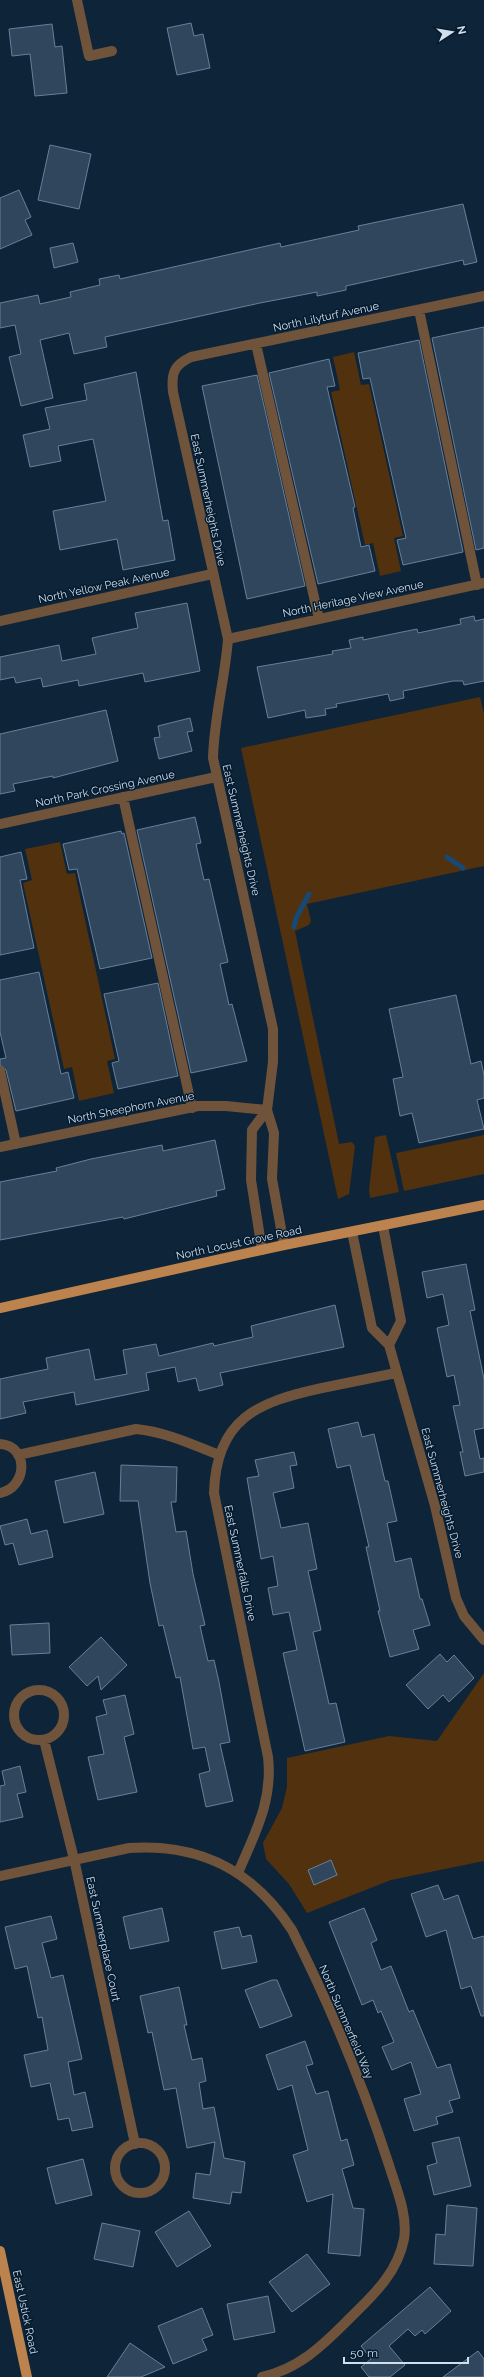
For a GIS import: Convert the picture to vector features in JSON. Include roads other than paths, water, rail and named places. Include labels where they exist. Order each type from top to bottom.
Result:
[{"type":"main road","name":"North Locust Grove Road","points":[[0,1308],[262,1250],[484,1205]]},
{"type":"main road","name":"East Ustick Road","points":[[0,2251],[27,2377]]},
{"type":"street","points":[[77,0],[89,56],[112,51]]},
{"type":"street","name":"North Lilyturf Avenue","points":[[176,367],[191,357],[484,296]]},
{"type":"street","points":[[419,310],[481,584]]},
{"type":"street","points":[[256,344],[318,619]]},
{"type":"street","name":"East Summerheights Drive","points":[[176,367],[171,379],[173,392],[212,574],[228,639],[226,666],[214,742],[216,777],[273,1029],[273,1062],[267,1110],[274,1133],[272,1179],[284,1246]]},
{"type":"street","name":"North Yellow Peak Avenue","points":[[0,621],[212,574]]},
{"type":"street","name":"North Heritage View Avenue","points":[[228,639],[481,584]]},
{"type":"street","name":"North Park Crossing Avenue","points":[[0,824],[216,777]]},
{"type":"street","points":[[123,797],[192,1108]]},
{"type":"street","points":[[0,1071],[16,1144]]},
{"type":"street","name":"North Sheephorn Avenue","points":[[0,1147],[192,1108],[226,1106],[267,1110]]},
{"type":"street","name":"East Summerheights Drive","points":[[262,1250],[254,1209],[251,1180],[252,1130],[267,1110]]},
{"type":"street","points":[[352,1232],[372,1328],[389,1345],[400,1321],[382,1226]]},
{"type":"street","name":"East Summerheights Drive","points":[[389,1345],[435,1506],[456,1598],[464,1616],[484,1640]]},
{"type":"street","name":"East Summerfalls Drive","points":[[238,1873],[268,1795],[270,1776],[268,1757],[214,1493],[214,1474],[219,1455],[227,1438],[239,1423],[253,1411],[269,1401],[288,1395],[396,1373]]},
{"type":"street","points":[[18,1455],[136,1429],[155,1431],[173,1436],[219,1455]]},
{"type":"street","points":[[0,1444],[12,1448],[18,1455],[22,1464],[22,1474],[18,1483],[11,1490],[0,1493]]},
{"type":"street","points":[[35,1690],[45,1690],[54,1694],[64,1711],[64,1720],[60,1730],[53,1736],[44,1740],[34,1740],[25,1736],[18,1729],[15,1720],[15,1710],[19,1701],[26,1694],[35,1690]]},
{"type":"street","name":"East Summerplace Court","points":[[44,1740],[74,1860],[135,2144]]},
{"type":"street","name":"North Summerfield Way","points":[[0,1876],[129,1848],[166,1848],[204,1856],[238,1873],[255,1886],[282,1914],[301,1947],[365,2095],[403,2214],[404,2238],[397,2263],[384,2284],[321,2346],[303,2361],[275,2374],[262,2377]]},
{"type":"street","points":[[135,2144],[145,2144],[154,2148],[161,2155],[164,2164],[164,2174],[161,2183],[154,2190],[144,2193],[135,2193],[126,2189],[119,2182],[115,2173],[115,2163],[119,2154],[126,2147],[135,2144]]},
{"type":"waterway","points":[[447,857],[463,868]]},
{"type":"waterway","points":[[294,927],[296,918],[309,894]]}]
